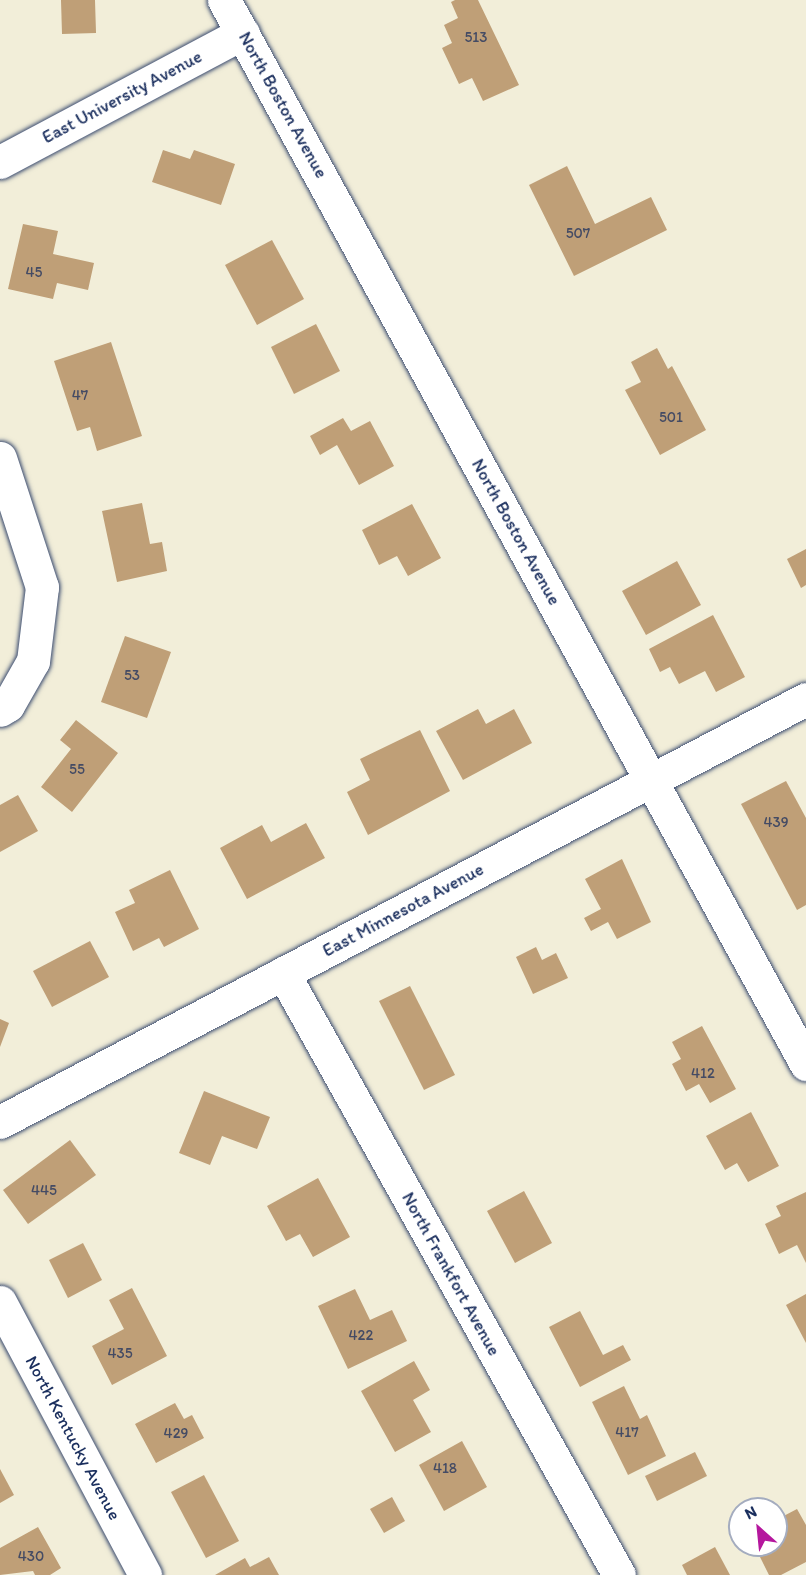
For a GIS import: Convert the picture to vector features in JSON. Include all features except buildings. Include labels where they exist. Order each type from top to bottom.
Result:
[{"type":"street","name":"North Boston Avenue","points":[[224,0],[806,1064]]},
{"type":"street","name":"East University Avenue","points":[[0,162],[243,33]]},
{"type":"street","points":[[0,458],[42,587],[33,661],[8,705],[0,710]]},
{"type":"street","name":"East Minnesota Avenue","points":[[0,1122],[806,699]]},
{"type":"street","name":"North Frankfort Avenue","points":[[283,973],[619,1575]]},
{"type":"street","name":"North Kentucky Avenue","points":[[0,1302],[145,1575]]}]
